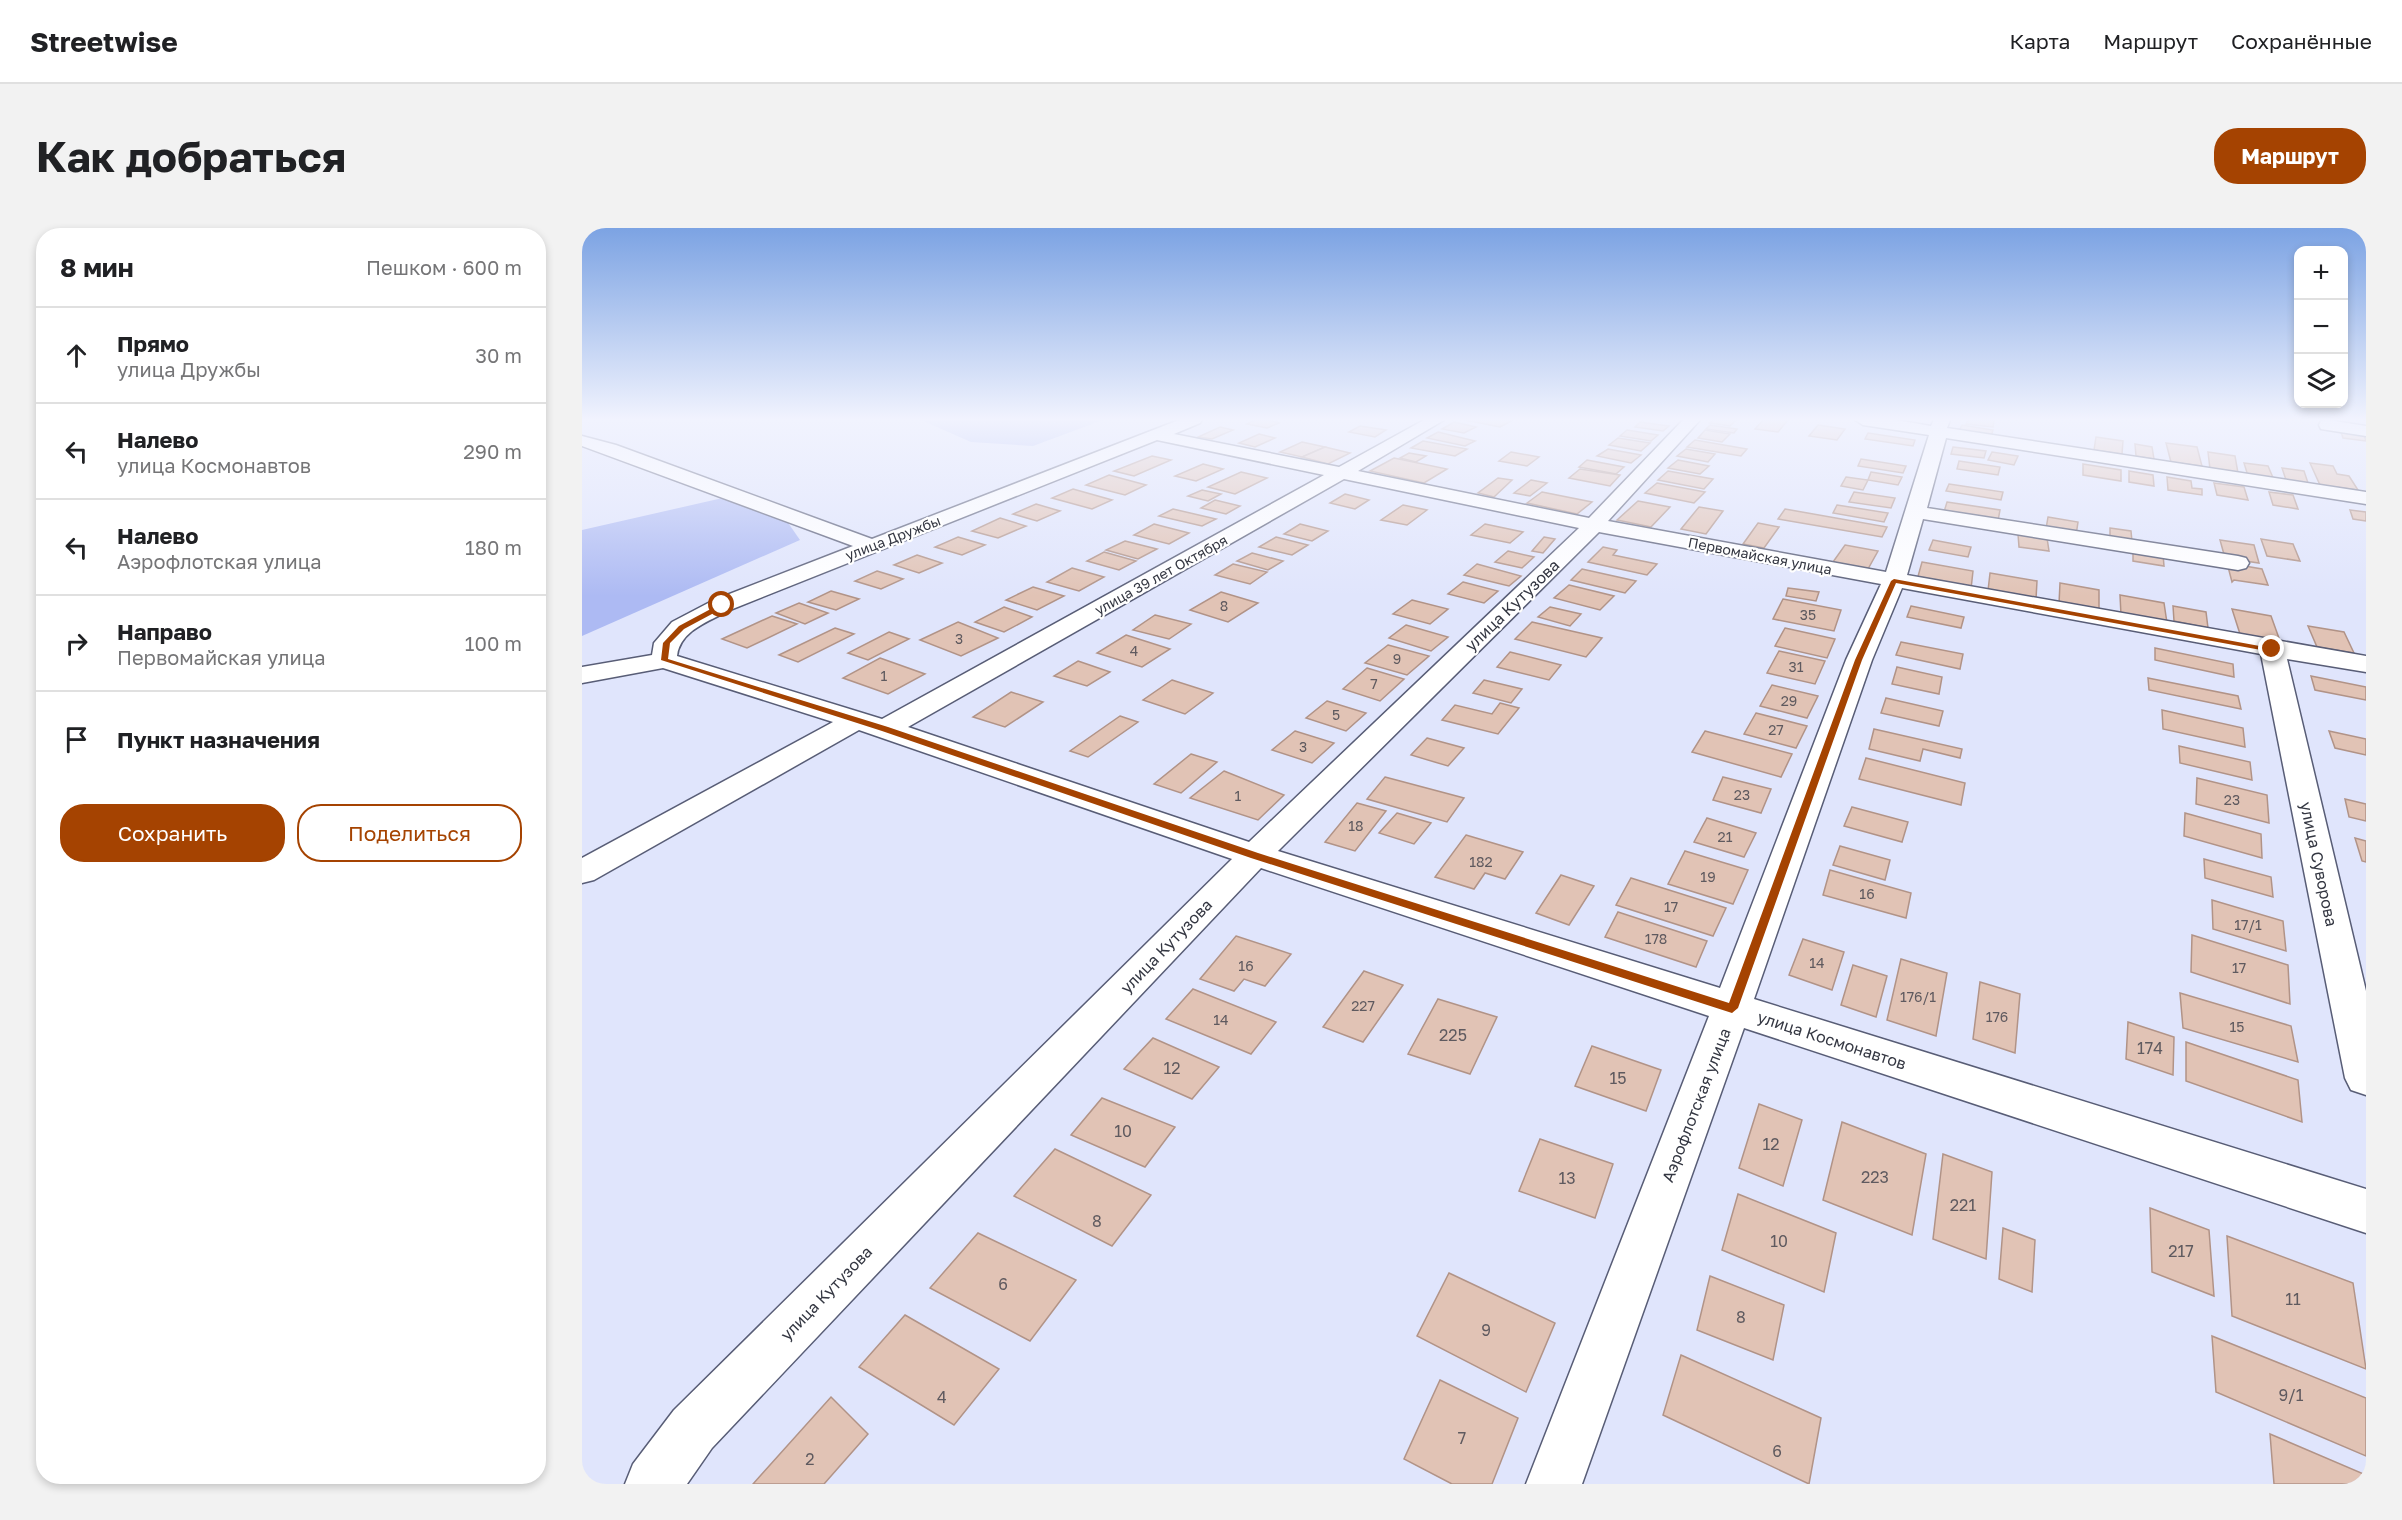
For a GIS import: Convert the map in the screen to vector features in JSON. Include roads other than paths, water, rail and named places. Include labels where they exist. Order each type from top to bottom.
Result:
[{"type":"street","points":[[692,479],[872,546]]},
{"type":"street","name":"улица Дружбы","points":[[665,651],[681,627],[722,605],[1044,479]]},
{"type":"street","name":"улица 39 лет Октября","points":[[582,872],[871,725],[1332,479]]},
{"type":"street","name":"Первомайская улица","points":[[1370,479],[1594,525],[1894,581],[2366,664]]},
{"type":"street","name":"улица Кутузова","points":[[653,1484],[693,1429],[1255,855],[1594,525],[1637,479]]},
{"type":"street","name":"Аэрофлотская улица","points":[[1554,1484],[1859,660],[1894,581],[1926,479]]},
{"type":"street","points":[[2251,479],[2366,498]]},
{"type":"street","points":[[1916,512],[2238,563]]},
{"type":"street","name":"улица Суворова","points":[[2272,649],[2366,1078]]},
{"type":"street","points":[[582,675],[665,651]]},
{"type":"street","name":"улица Космонавтов","points":[[665,651],[871,725],[1255,855],[2366,1211]]}]
